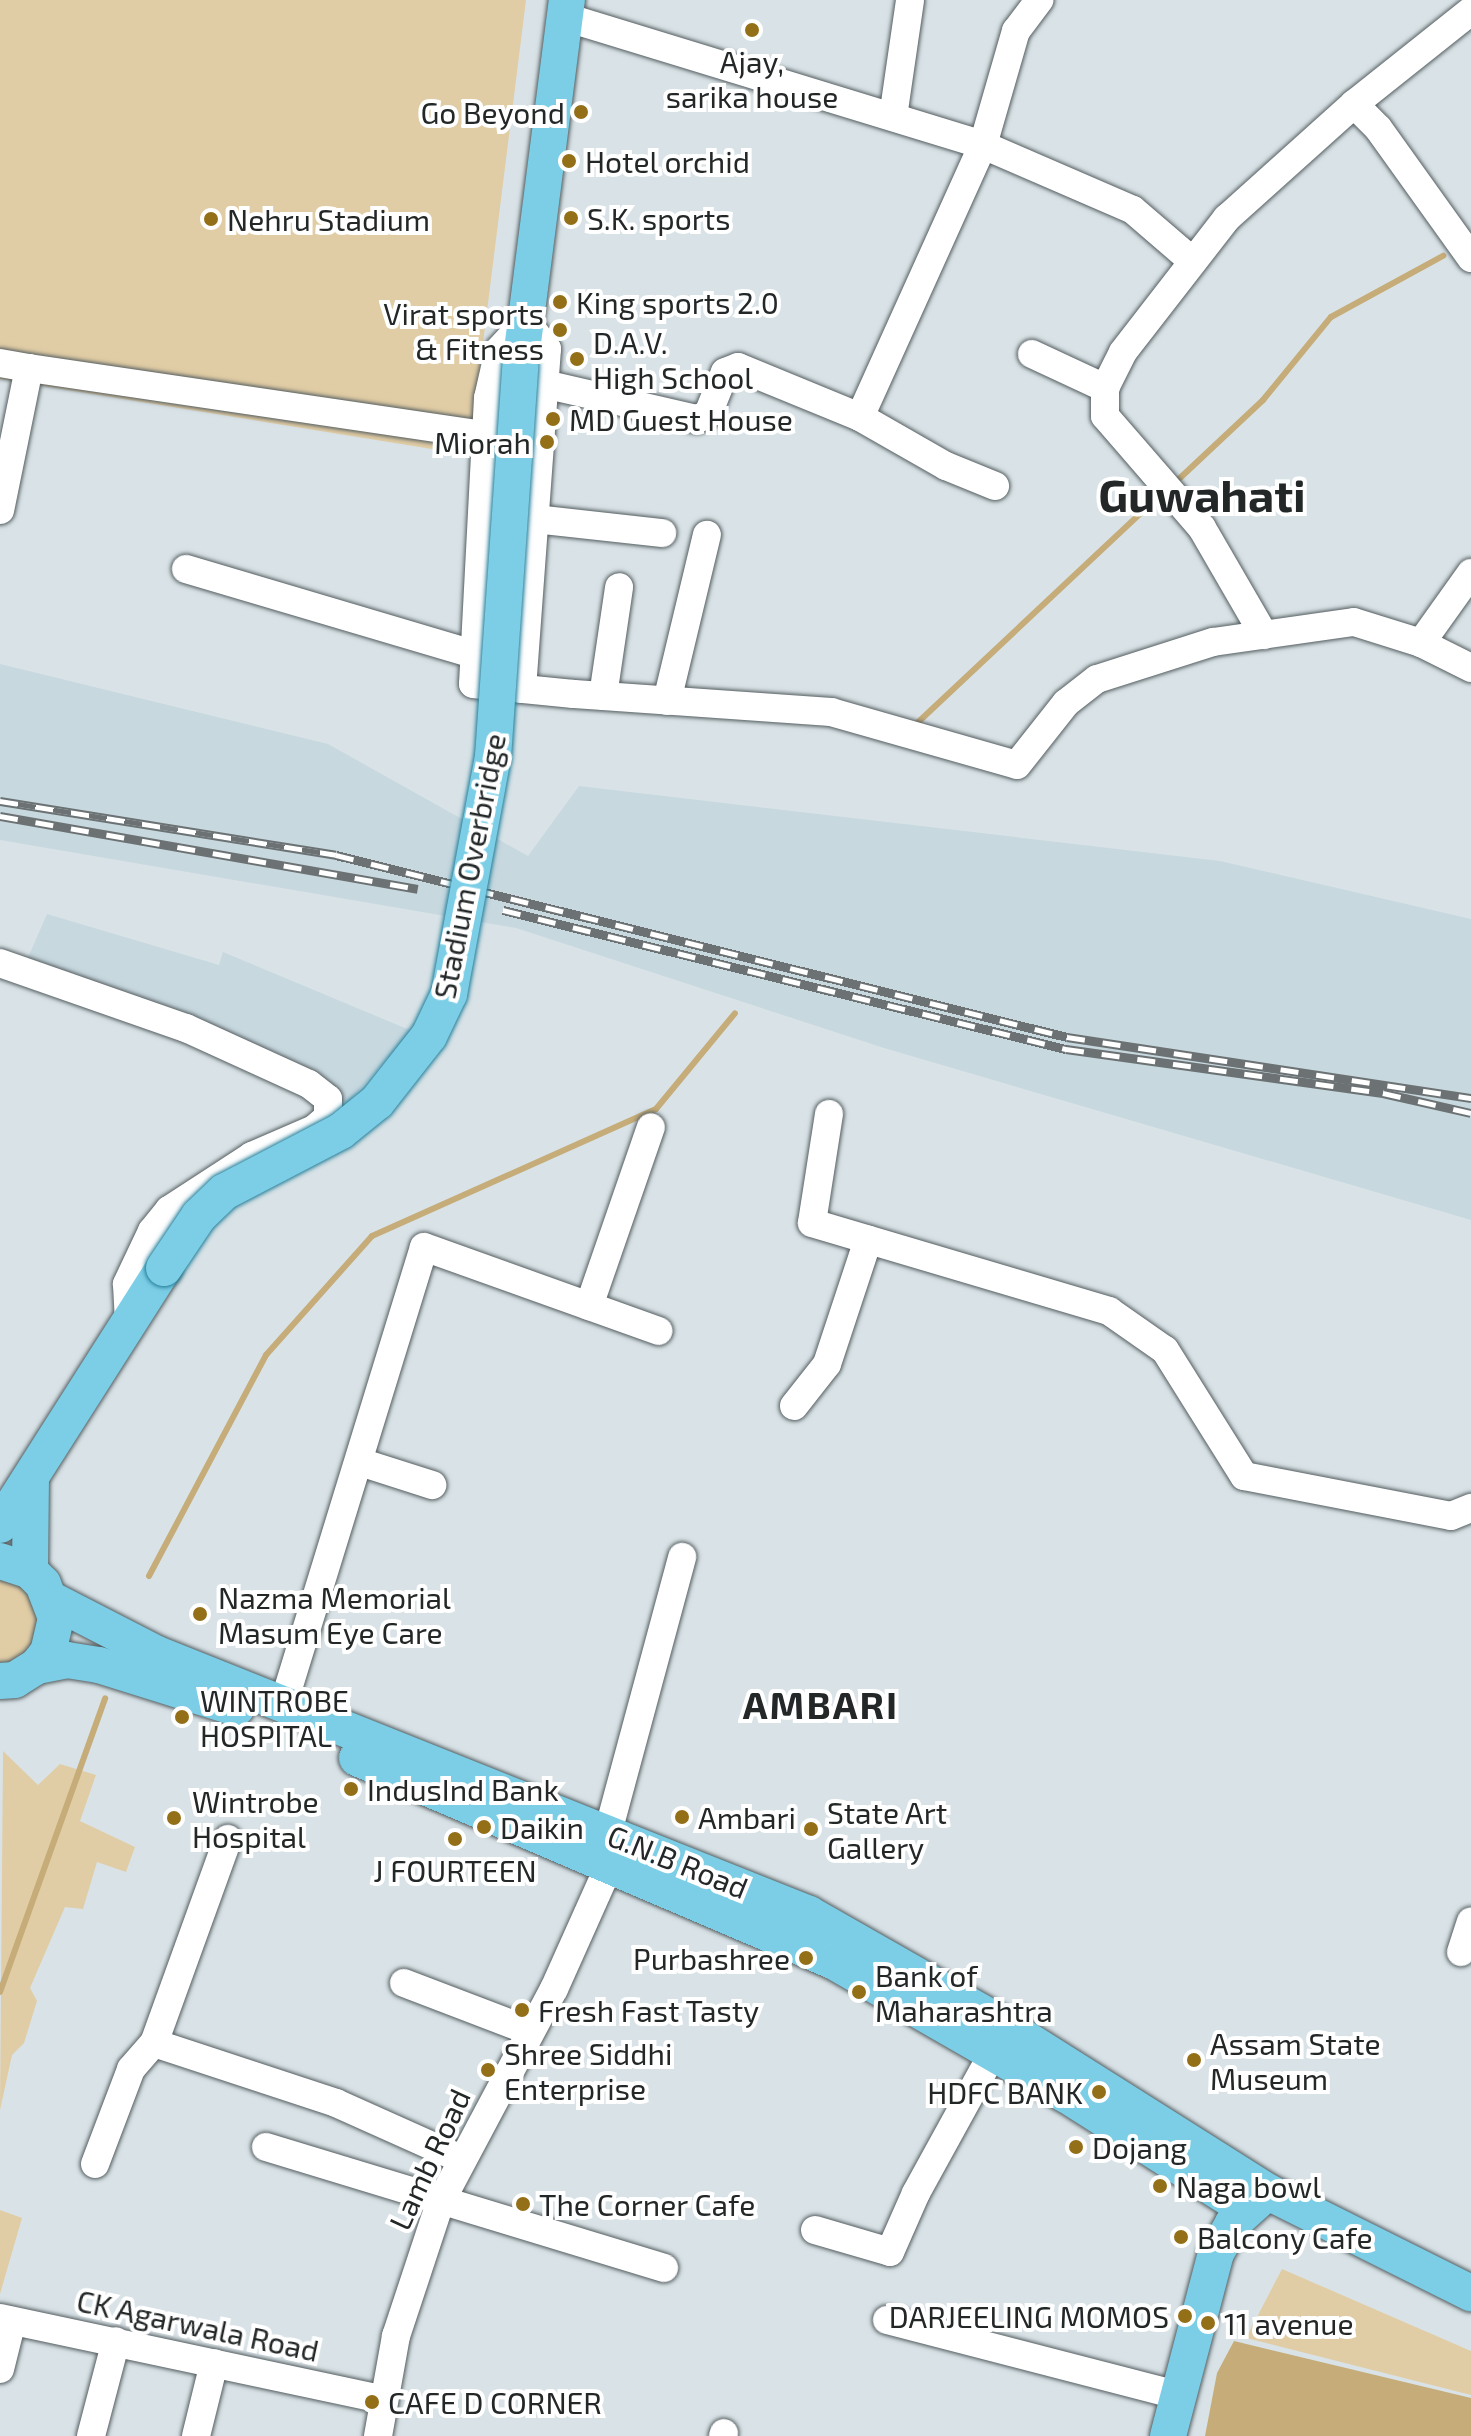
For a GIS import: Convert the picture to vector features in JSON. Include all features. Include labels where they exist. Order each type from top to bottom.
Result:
[{"type":"main road","name":"Stadium Overbridge","points":[[0,1525],[31,1481],[129,1318],[199,1216],[224,1192],[341,1131],[386,1093],[429,1036],[449,994],[493,757],[532,375],[526,321],[566,9]]},
{"type":"main road","points":[[13,1682],[55,1635],[52,1600],[15,1566],[31,1481]]},
{"type":"main road","name":"G.N.B Road","points":[[52,1600],[126,1639],[284,1702],[613,1846],[835,1962],[1257,2200]]},
{"type":"main road","name":"G.N.B Road","points":[[13,1682],[67,1660],[99,1665],[256,1714],[613,1846],[809,1914],[1007,2027],[1257,2200]]},
{"type":"main road","points":[[1168,2436],[1216,2253],[1257,2200],[1471,2293]]},
{"type":"street","points":[[893,117],[910,0]]},
{"type":"street","points":[[860,417],[983,145],[1016,31],[1039,0]]},
{"type":"street","points":[[566,9],[983,145],[1133,210],[1190,259]]},
{"type":"street","points":[[1264,635],[1202,528],[1105,416],[1105,388],[1123,352],[1190,259],[1227,218],[1354,104],[1471,11]]},
{"type":"street","points":[[1354,104],[1378,128],[1471,258]]},
{"type":"street","points":[[526,321],[499,350],[484,435],[473,684],[831,712],[1017,765],[1066,703],[1097,679],[1213,642],[1354,622],[1421,643],[1471,668]]},
{"type":"street","points":[[1032,354],[1105,388]]},
{"type":"street","points":[[0,363],[484,435]]},
{"type":"street","points":[[522,689],[535,519],[532,375],[697,419],[708,414],[725,372],[738,367],[860,417],[946,466],[995,486]]},
{"type":"street","points":[[0,510],[29,368]]},
{"type":"street","points":[[535,519],[662,533]]},
{"type":"street","points":[[667,701],[707,535]]},
{"type":"street","points":[[186,569],[473,654]]},
{"type":"street","points":[[1421,643],[1471,573]]},
{"type":"street","points":[[603,696],[619,587]]},
{"type":"street","points":[[0,963],[186,1028],[309,1084],[328,1099],[328,1117],[314,1129],[252,1156],[169,1210],[127,1284],[129,1318]]},
{"type":"street","points":[[829,1114],[812,1223],[1109,1311],[1165,1350],[1244,1476],[1451,1516],[1471,1508]]},
{"type":"street","points":[[589,1306],[651,1127]]},
{"type":"street","points":[[794,1406],[827,1364],[868,1240]]},
{"type":"street","points":[[284,1702],[424,1247],[658,1331]]},
{"type":"street","points":[[360,1462],[432,1485]]},
{"type":"street","name":"Lamb Road","points":[[378,2436],[382,2399],[396,2336],[440,2203],[530,2031],[613,1846],[682,1557]]},
{"type":"street","points":[[95,2164],[131,2069],[154,2043],[228,1839]]},
{"type":"street","points":[[1461,1952],[1471,1922]]},
{"type":"street","points":[[404,1983],[530,2031]]},
{"type":"street","points":[[154,2043],[336,2103],[461,2159]]},
{"type":"street","points":[[815,2230],[890,2252],[916,2193],[994,2051]]},
{"type":"street","points":[[266,2147],[440,2203],[664,2268]]},
{"type":"street","points":[[0,2369],[6,2320]]},
{"type":"street","name":"CK Agarwala Road","points":[[6,2320],[382,2399]]},
{"type":"street","points":[[887,2320],[1177,2395]]},
{"type":"street","points":[[91,2436],[116,2341]]},
{"type":"street","points":[[196,2436],[214,2363]]},
{"type":"shaded area","name":"Nehru Stadium","points":[[0,0],[526,0],[469,455],[0,379]]},
{"type":"shaded area","points":[[0,664],[328,744],[528,856],[579,786],[1220,861],[1471,919],[1471,1220],[884,1048],[516,928],[0,840]]},
{"type":"shaded area","points":[[47,914],[219,965],[223,952],[412,1031],[347,1103],[271,1060],[26,962]]},
{"type":"shaded area","points":[[0,1576],[30,1586],[44,1645],[6,1665],[0,1663]]},
{"type":"shaded area","points":[[3,1751],[38,1785],[60,1764],[96,1775],[80,1821],[135,1847],[126,1872],[97,1862],[83,1909],[65,1907],[30,1988],[37,2001],[24,2043],[12,2055],[0,2110]]},
{"type":"shaded area","points":[[0,2210],[22,2218],[0,2294]]},
{"type":"shaded area","points":[[1282,2269],[1471,2351],[1471,2395],[1246,2338]]},
{"type":"shaded area","points":[[1234,2341],[1471,2398],[1471,2436],[1205,2436],[1217,2373]]},
{"type":"waterway","points":[[1180,478],[1263,400],[1331,317],[1443,256]]},
{"type":"waterway","points":[[914,726],[1156,499]]},
{"type":"waterway","points":[[149,1576],[266,1355],[372,1236],[656,1109],[735,1013]]},
{"type":"waterway","points":[[0,1992],[105,1698]]},
{"type":"railway","points":[[0,801],[336,855],[1067,1037],[1471,1098]]},
{"type":"railway","points":[[0,816],[418,889]]},
{"type":"railway","points":[[503,910],[1066,1049],[1383,1093],[1471,1113]]},
{"type":"place","name":"Ajay, sarika house","points":[[752,30]]},
{"type":"place","name":"Go Beyond","points":[[581,112]]},
{"type":"place","name":"Hotel orchid","points":[[569,161]]},
{"type":"place","name":"S.K. sports","points":[[571,218]]},
{"type":"place","name":"Nehru Stadium","points":[[211,219]]},
{"type":"place","name":"King sports 2.0","points":[[560,302]]},
{"type":"place","name":"Virat sports & Fitness","points":[[560,330]]},
{"type":"place","name":"D.A.V. High School","points":[[577,359]]},
{"type":"place","name":"MD Guest House","points":[[553,419]]},
{"type":"place","name":"Miorah","points":[[547,442]]},
{"type":"place","name":"Nazma Memorial Masum Eye Care","points":[[200,1614]]},
{"type":"place","name":"WINTROBE HOSPITAL","points":[[182,1717]]},
{"type":"place","name":"IndusInd Bank","points":[[351,1789]]},
{"type":"place","name":"Ambari","points":[[682,1817]]},
{"type":"place","name":"Wintrobe Hospital","points":[[174,1818]]},
{"type":"place","name":"Daikin","points":[[484,1827]]},
{"type":"place","name":"State Art Gallery","points":[[811,1829]]},
{"type":"place","name":"J FOURTEEN","points":[[455,1839]]},
{"type":"place","name":"Purbashree","points":[[806,1958]]},
{"type":"place","name":"Bank of Maharashtra","points":[[859,1992]]},
{"type":"place","name":"Fresh Fast Tasty","points":[[522,2010]]},
{"type":"place","name":"Assam State Museum","points":[[1194,2060]]},
{"type":"place","name":"Shree Siddhi Enterprise","points":[[488,2070]]},
{"type":"place","name":"HDFC BANK","points":[[1099,2092]]},
{"type":"place","name":"Dojang","points":[[1076,2147]]},
{"type":"place","name":"Naga bowl","points":[[1160,2186]]},
{"type":"place","name":"The Corner Cafe","points":[[523,2204]]},
{"type":"place","name":"Balcony Cafe","points":[[1181,2237]]},
{"type":"place","name":"DARJEELING MOMOS","points":[[1185,2316]]},
{"type":"place","name":"11 avenue","points":[[1208,2323]]},
{"type":"place","name":"CAFE D CORNER","points":[[372,2402]]},
{"type":"district","name":"Guwahati","points":[[1202,494]]},
{"type":"district","name":"AMBARI","points":[[821,1705]]}]
